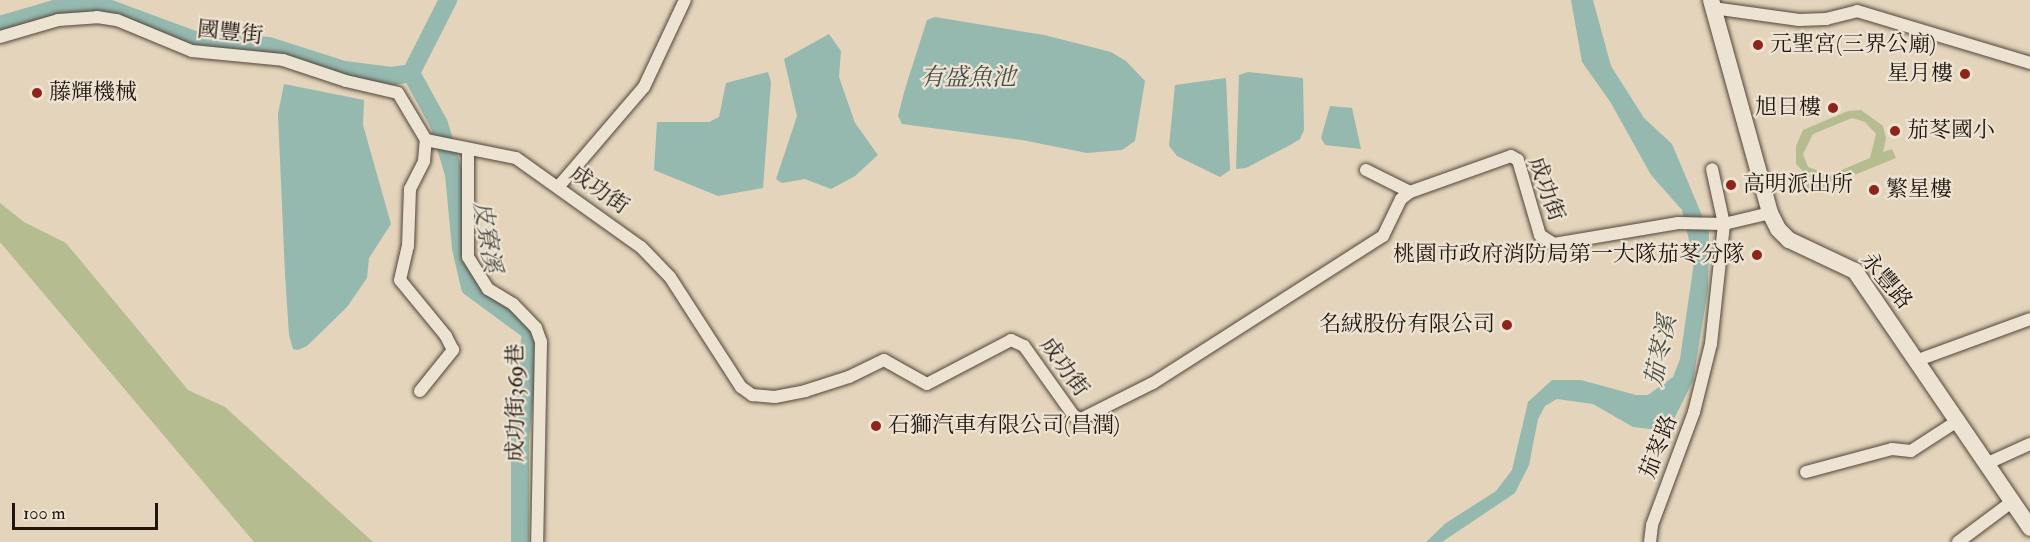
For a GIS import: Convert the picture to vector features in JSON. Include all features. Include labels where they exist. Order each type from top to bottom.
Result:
[{"type":"street","points":[[559,186],[644,87],[685,0]]},
{"type":"street","points":[[1712,4],[1799,20],[1826,20],[1859,5],[2030,63]]},
{"type":"street","name":"永豐路","points":[[1712,4],[1770,213],[1789,240],[1855,272],[1918,360],[2030,528]]},
{"type":"street","name":"國豐街","points":[[0,37],[57,21],[97,17],[117,20],[192,51],[283,60],[346,81],[398,93],[429,141]]},
{"type":"street","points":[[420,392],[453,350],[446,336],[399,280],[408,246],[410,189],[424,161],[429,141]]},
{"type":"street","name":"成功街","points":[[429,141],[516,158],[620,229],[670,277],[741,387],[752,395],[775,397],[805,391],[849,377],[884,360],[927,384],[1011,340],[1024,346],[1074,416],[1081,419],[1153,383],[1290,298],[1365,243],[1383,236],[1401,199],[1410,192],[1511,156],[1518,160],[1540,235],[1546,242],[1554,244],[1683,223],[1724,224]]},
{"type":"street","name":"成功街369巷","points":[[468,149],[468,257],[488,289],[513,304],[536,328],[541,342],[537,542]]},
{"type":"street","name":"茄苳路","points":[[1650,542],[1652,525],[1694,412],[1708,355],[1724,224],[1712,169]]},
{"type":"street","points":[[1366,170],[1410,192]]},
{"type":"street","points":[[1724,224],[1770,213]]},
{"type":"street","points":[[1918,360],[2030,319]]},
{"type":"street","points":[[1806,472],[1892,449],[1911,451],[1959,420]]},
{"type":"street","points":[[1988,463],[2030,444]]},
{"type":"street","points":[[1958,542],[2013,501]]},
{"type":"green space","points":[[1861,110],[1883,126],[1886,138],[1883,152],[1892,149],[1896,158],[1808,194],[1804,186],[1813,182],[1796,164],[1796,146],[1803,130],[1848,111]],"holes":[[[1852,118],[1865,122],[1876,134],[1870,158],[1830,175],[1808,167],[1803,154],[1813,134]]]},
{"type":"green space","points":[[0,203],[24,222],[66,243],[188,390],[225,407],[373,542],[254,542],[0,242]]},
{"type":"water","points":[[1571,0],[1593,0],[1611,66],[1644,118],[1672,144],[1709,232],[1708,289],[1693,381],[1674,419],[1650,429],[1633,427],[1593,404],[1557,399],[1545,406],[1538,419],[1529,465],[1515,493],[1442,542],[1426,542],[1446,523],[1496,491],[1512,470],[1528,402],[1552,380],[1581,380],[1636,395],[1648,395],[1673,377],[1680,359],[1694,262],[1682,210],[1651,175],[1611,103],[1582,62]]},
{"type":"water","name":"有盛魚池","points":[[935,17],[1044,35],[1111,52],[1126,61],[1145,81],[1135,141],[1122,150],[1087,153],[1022,140],[902,124],[898,116],[905,89],[927,20]]},
{"type":"water","points":[[829,34],[841,51],[839,77],[855,123],[878,155],[855,176],[831,189],[805,179],[782,183],[776,179],[797,116],[784,59]]},
{"type":"water","points":[[768,72],[771,82],[763,188],[718,196],[654,170],[657,122],[709,122],[719,117],[726,83]]},
{"type":"water","points":[[1248,72],[1303,78],[1304,130],[1300,139],[1290,145],[1246,168],[1236,169],[1239,75]]},
{"type":"water","points":[[1226,78],[1230,170],[1220,177],[1177,156],[1169,146],[1175,85]]},
{"type":"water","points":[[284,84],[364,100],[363,125],[391,224],[369,258],[367,278],[347,307],[307,346],[298,350],[293,349],[289,335],[285,274],[278,114]]},
{"type":"water","points":[[1330,106],[1352,108],[1361,149],[1325,145],[1321,138]]},
{"type":"waterway","name":"皮寮溪","points":[[411,73],[448,0]]},
{"type":"waterway","points":[[0,25],[68,5],[105,7],[197,41],[269,46],[344,70],[392,76],[411,73]]},
{"type":"waterway","name":"皮寮溪","points":[[411,73],[439,124],[454,174],[461,248],[470,287],[531,332],[520,441],[520,542]]},
{"type":"place","name":"元聖宮(三界公廟)","points":[[1758,45]]},
{"type":"place","name":"星月樓","points":[[1965,74]]},
{"type":"place","name":"藤輝機械","points":[[37,93]]},
{"type":"place","name":"旭日樓","points":[[1833,108]]},
{"type":"place","name":"茄苳國小","points":[[1895,131]]},
{"type":"place","name":"高明派出所","points":[[1731,185]]},
{"type":"place","name":"繁星樓","points":[[1874,190]]},
{"type":"place","name":"桃園市政府消防局第一大隊茄苳分隊","points":[[1757,255]]},
{"type":"place","name":"名絨股份有限公司","points":[[1507,325]]},
{"type":"place","name":"石獅汽車有限公司(昌潤)","points":[[876,426]]},
{"type":"water label","name":"茄苳溪","points":[[1661,351]]}]
